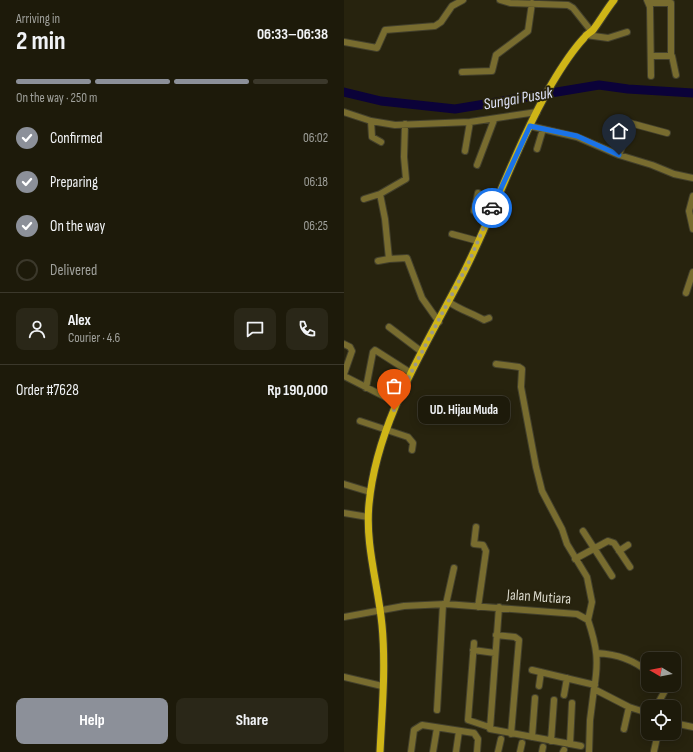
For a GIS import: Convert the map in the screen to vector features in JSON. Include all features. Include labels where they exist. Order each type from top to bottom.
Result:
[{"type":"main road","points":[[380,752],[383,646],[380,611],[370,562],[368,517],[372,479],[387,429],[411,373],[449,302],[539,107],[571,54],[614,0]]},
{"type":"street","points":[[344,42],[377,48],[385,30],[435,26],[443,20],[452,6],[463,0]]},
{"type":"street","points":[[500,0],[510,3],[562,3],[572,6],[589,33],[608,38],[627,32]]},
{"type":"street","points":[[651,76],[648,1],[678,3]]},
{"type":"street","points":[[462,72],[492,71],[496,55],[528,31],[532,3]]},
{"type":"street","points":[[671,3],[671,55],[673,57],[676,75]]},
{"type":"street","points":[[651,56],[671,55]]},
{"type":"street","points":[[344,112],[371,121],[386,124],[405,124],[494,120],[539,107]]},
{"type":"street","points":[[477,165],[494,120]]},
{"type":"street","points":[[371,121],[372,137],[381,142]]},
{"type":"street","points":[[465,151],[470,122]]},
{"type":"street","points":[[619,155],[630,123],[667,134]]},
{"type":"street","points":[[364,199],[380,194],[406,179],[404,157],[405,124]]},
{"type":"street","points":[[530,126],[577,136],[619,155],[652,165],[674,174],[693,178]]},
{"type":"street","points":[[537,149],[543,129]]},
{"type":"street","points":[[478,193],[474,211],[488,219]]},
{"type":"street","points":[[380,194],[389,259]]},
{"type":"street","points":[[693,196],[688,209],[693,229]]},
{"type":"street","points":[[452,234],[478,241]]},
{"type":"street","points":[[378,261],[407,258],[422,298],[439,322]]},
{"type":"street","points":[[686,293],[693,272]]},
{"type":"street","points":[[449,302],[484,320],[489,318]]},
{"type":"street","points":[[390,327],[422,352]]},
{"type":"street","points":[[344,344],[350,347],[352,351],[344,375],[366,388],[398,403]]},
{"type":"street","points":[[366,388],[373,352],[376,350],[411,373]]},
{"type":"street","points":[[496,364],[519,366],[522,369],[521,388],[525,414],[542,491],[575,558],[587,577],[591,593],[592,606],[588,620]]},
{"type":"street","points":[[360,421],[387,429],[411,439],[413,443],[412,450]]},
{"type":"street","points":[[344,484],[370,492]]},
{"type":"street","points":[[344,513],[368,517]]},
{"type":"street","points":[[476,527],[474,544],[483,545],[486,551],[478,606]]},
{"type":"street","points":[[583,531],[612,576]]},
{"type":"street","points":[[575,558],[608,541],[614,543],[630,567]]},
{"type":"street","points":[[619,551],[628,545]]},
{"type":"street","points":[[437,710],[445,604],[454,568]]},
{"type":"street","name":"Jalan Mutiara","points":[[344,617],[404,606],[445,604],[577,614],[588,620],[597,653],[598,665],[590,720],[589,752]]},
{"type":"street","points":[[489,727],[499,607]]},
{"type":"street","points":[[496,635],[515,637],[519,640],[511,734]]},
{"type":"street","points":[[474,643],[468,720],[489,727],[493,730],[581,746]]},
{"type":"street","points":[[473,650],[495,653]]},
{"type":"street","points":[[597,653],[618,656],[641,666]]},
{"type":"street","points":[[532,670],[567,678],[594,687],[629,707],[641,711]]},
{"type":"street","points":[[539,686],[541,672]]},
{"type":"street","points":[[344,677],[382,686]]},
{"type":"street","points":[[564,695],[567,678]]},
{"type":"street","points":[[532,737],[535,698]]},
{"type":"street","points":[[551,741],[554,700]]},
{"type":"street","points":[[570,744],[572,703]]},
{"type":"street","points":[[624,729],[629,707]]},
{"type":"street","points":[[681,724],[693,727]]},
{"type":"street","points":[[411,752],[414,730],[419,726],[468,732],[477,736],[479,741],[477,752]]},
{"type":"street","points":[[433,752],[437,728]]},
{"type":"street","points":[[456,752],[460,731]]},
{"type":"street","points":[[498,752],[500,739]]},
{"type":"street","points":[[654,751],[656,740]]},
{"type":"street","points":[[520,752],[522,743]]},
{"type":"waterway","name":"Sungai Pusuk","points":[[344,92],[381,101],[455,109],[599,85],[628,89],[693,93]]},
{"type":"way so far","points":[[394,410],[411,373],[439,322],[476,248],[492,208]]},
{"type":"place","name":"UD. Hijau Muda","points":[[394,410]]},
{"type":"route","points":[[492,208],[530,126],[577,136],[619,155]]}]
